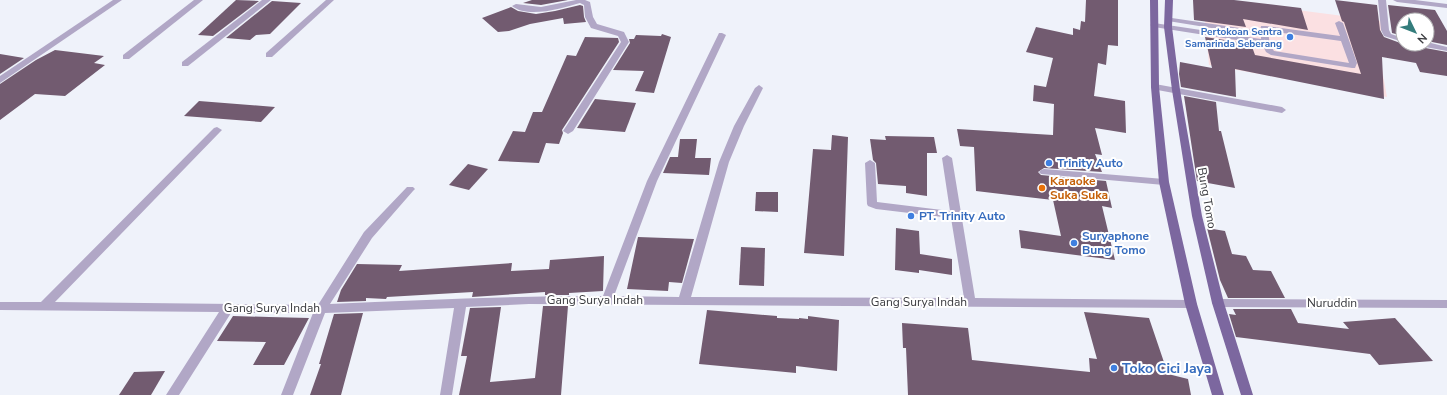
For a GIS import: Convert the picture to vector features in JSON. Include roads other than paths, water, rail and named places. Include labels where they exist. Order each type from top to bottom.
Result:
[{"type":"main road","name":"Bung Tomo","points":[[1169,0],[1168,20],[1176,90],[1197,216],[1218,303],[1247,395]]},
{"type":"main road","points":[[1153,5],[1168,20]]},
{"type":"main road","points":[[1153,5],[1155,87],[1164,182],[1191,304],[1218,395]]},
{"type":"street","points":[[0,80],[118,0]]},
{"type":"street","points":[[126,57],[200,0]]},
{"type":"street","points":[[185,64],[267,0]]},
{"type":"street","points":[[269,55],[330,0]]},
{"type":"street","points":[[516,6],[535,11],[552,9],[582,0],[586,4],[589,17],[594,26],[620,34],[625,42],[568,131]]},
{"type":"street","points":[[1382,0],[1385,30],[1388,36],[1395,38]]},
{"type":"street","points":[[1397,0],[1447,6]]},
{"type":"street","points":[[1154,25],[1168,20],[1265,38]]},
{"type":"street","points":[[1339,23],[1345,39],[1353,63],[1352,66],[1271,53],[1268,50],[1264,28],[1345,39]]},
{"type":"street","points":[[607,300],[652,181],[722,34]]},
{"type":"street","points":[[1435,46],[1447,49]]},
{"type":"street","points":[[1155,87],[1282,110]]},
{"type":"street","points":[[684,300],[724,162],[739,126],[759,88]]},
{"type":"street","points":[[45,305],[217,130]]},
{"type":"street","points":[[948,158],[970,302]]},
{"type":"street","points":[[870,164],[872,204],[876,206],[956,215]]},
{"type":"street","points":[[1044,172],[1164,182]]},
{"type":"street","points":[[288,395],[321,309],[368,235],[410,190]]},
{"type":"street","name":"Gang Surya Indah","points":[[0,306],[45,305],[321,309],[529,300],[1191,304]]},
{"type":"street","points":[[446,395],[461,302]]},
{"type":"street","name":"Nuruddin","points":[[1218,303],[1447,304]]},
{"type":"street","points":[[172,395],[228,308]]},
{"type":"place","name":"Pertokoan Sentra Samarinda Seberang","points":[[1290,37]]},
{"type":"place","name":"Trinity Auto","points":[[1049,163]]},
{"type":"place","name":"Karaoke Suka Suka","points":[[1042,188]]},
{"type":"place","name":"PT. Trinity Auto","points":[[911,216]]},
{"type":"place","name":"Suryaphone Bung Tomo","points":[[1074,243]]},
{"type":"place","name":"Toko Cici Jaya","points":[[1114,368]]}]
